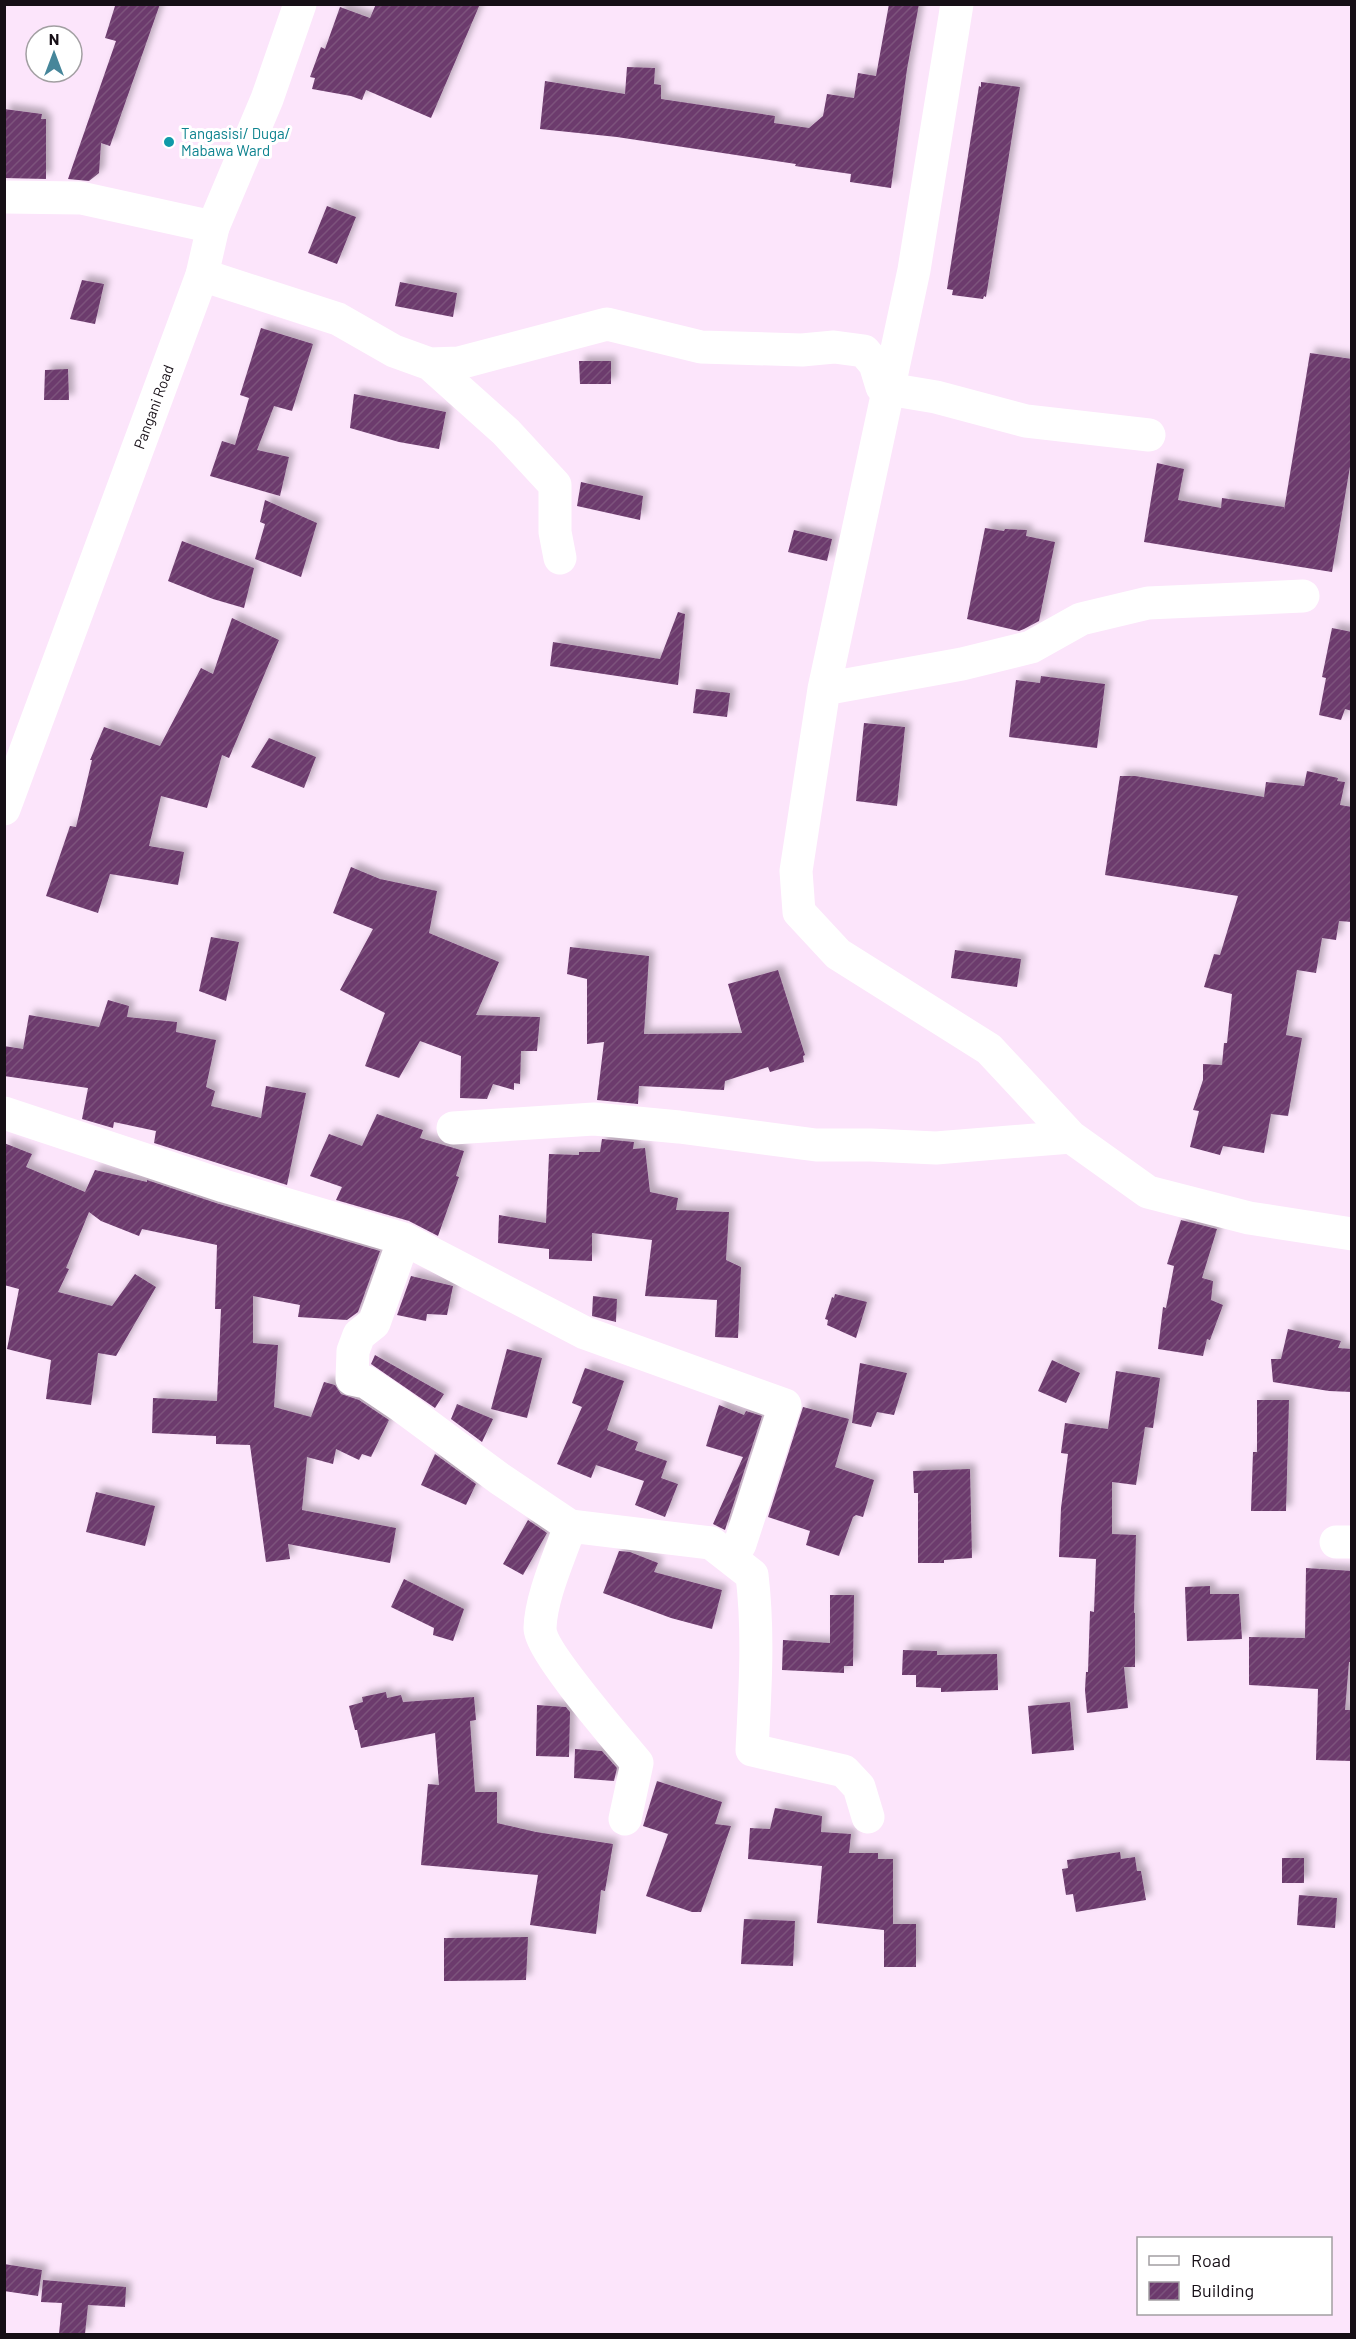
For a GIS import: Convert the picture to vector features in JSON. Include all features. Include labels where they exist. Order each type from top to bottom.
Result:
[{"type":"street","name":"Pangani Road","points":[[4,809],[202,275],[213,227],[267,99],[300,4]]},
{"type":"street","points":[[957,4],[914,270],[824,689],[796,871],[798,912],[838,954],[989,1049],[1071,1137],[1148,1192],[1249,1218],[1352,1234]]},
{"type":"street","points":[[4,197],[81,198],[213,227]]},
{"type":"street","points":[[202,275],[338,319],[394,351],[430,364],[459,363],[607,324],[701,347],[802,350],[834,347],[864,351],[874,364],[882,387],[888,389],[936,397],[1026,421],[1149,435]]},
{"type":"street","points":[[430,364],[506,432],[555,485],[555,532],[560,558]]},
{"type":"street","points":[[824,689],[962,664],[1031,647],[1081,619],[1148,603],[1303,596]]},
{"type":"street","points":[[4,1113],[224,1186],[404,1239],[585,1333],[785,1405],[740,1544],[731,1558]]},
{"type":"street","points":[[453,1128],[594,1119],[679,1127],[816,1146],[871,1144],[936,1148],[1071,1137]]},
{"type":"street","points":[[404,1239],[374,1323],[359,1335],[353,1351],[352,1379],[366,1382],[500,1479],[570,1526],[711,1543],[752,1575],[756,1607],[756,1672],[752,1750],[844,1771],[859,1787],[868,1817]]},
{"type":"street","points":[[570,1526],[544,1604],[540,1630],[558,1665],[637,1763],[625,1820]]},
{"type":"building","points":[[160,4],[110,146],[101,143],[99,173],[89,181],[68,179],[116,41],[105,38],[115,6]]},
{"type":"building","points":[[376,4],[480,4],[431,118],[366,90],[362,100],[312,89],[315,78],[310,77],[321,47],[325,49],[340,7],[370,18]]},
{"type":"building","points":[[889,4],[919,4],[907,69],[891,188],[850,182],[851,174],[795,166],[796,164],[617,137],[540,129],[545,81],[625,94],[627,67],[655,68],[654,84],[661,85],[661,99],[775,116],[774,123],[809,128],[823,116],[827,94],[854,98],[858,73],[876,76]]},
{"type":"building","points":[[981,82],[1020,87],[986,297],[984,296],[983,299],[952,295],[953,290],[947,289]]},
{"type":"building","points":[[4,109],[42,114],[41,119],[46,119],[46,179],[4,178]]},
{"type":"building","points":[[327,206],[356,217],[337,264],[308,253]]},
{"type":"building","points":[[82,280],[104,284],[95,324],[70,319]]},
{"type":"building","points":[[400,282],[457,293],[453,317],[395,306]]},
{"type":"building","points":[[261,328],[313,344],[292,411],[274,406],[257,450],[289,457],[280,496],[210,476],[222,441],[235,445],[249,398],[240,395]]},
{"type":"building","points":[[1310,353],[1352,359],[1352,455],[1332,572],[1144,542],[1157,463],[1184,469],[1178,500],[1221,508],[1222,498],[1284,507],[1284,510]]},
{"type":"building","points":[[579,361],[611,361],[611,384],[580,384]]},
{"type":"building","points":[[68,369],[69,400],[44,400],[45,370]]},
{"type":"building","points":[[354,394],[446,412],[439,449],[399,442],[350,428]]},
{"type":"building","points":[[581,482],[643,496],[640,520],[577,506]]},
{"type":"building","points":[[265,500],[317,523],[301,577],[255,559],[265,524],[260,522]]},
{"type":"building","points":[[985,528],[1004,531],[1005,529],[1027,530],[1026,536],[1055,542],[1039,621],[1019,631],[967,619]]},
{"type":"building","points":[[794,530],[832,539],[827,561],[788,552]]},
{"type":"building","points":[[182,541],[254,568],[244,608],[213,599],[168,581]]},
{"type":"building","points":[[678,612],[685,614],[678,685],[550,666],[553,642],[660,659]]},
{"type":"building","points":[[232,618],[279,640],[229,758],[222,755],[207,808],[161,796],[149,846],[184,852],[178,885],[110,874],[98,913],[46,896],[70,826],[76,827],[92,760],[90,760],[104,727],[160,746],[201,668],[213,674]]},
{"type":"building","points":[[1332,628],[1352,632],[1352,711],[1345,709],[1341,720],[1319,715],[1326,678],[1322,677]]},
{"type":"building","points":[[1041,676],[1105,684],[1097,748],[1009,737],[1016,680],[1040,683]]},
{"type":"building","points":[[696,689],[730,693],[727,717],[693,713]]},
{"type":"building","points":[[864,723],[905,727],[897,806],[856,801]]},
{"type":"building","points":[[269,738],[316,757],[304,788],[251,767]]},
{"type":"building","points":[[1307,771],[1338,778],[1337,781],[1345,782],[1340,805],[1352,807],[1352,922],[1339,921],[1336,940],[1322,938],[1316,973],[1297,970],[1286,1035],[1302,1038],[1288,1116],[1271,1114],[1264,1153],[1223,1146],[1220,1155],[1190,1147],[1199,1111],[1193,1110],[1203,1080],[1203,1064],[1222,1065],[1224,1043],[1227,1043],[1232,994],[1204,987],[1214,954],[1220,955],[1238,896],[1105,875],[1120,776],[1135,776],[1264,797],[1266,782],[1304,786]]},
{"type":"building","points":[[351,867],[380,879],[437,891],[429,933],[499,962],[476,1015],[540,1017],[537,1051],[521,1051],[520,1084],[514,1083],[514,1090],[493,1084],[487,1099],[460,1098],[461,1056],[420,1041],[399,1078],[365,1066],[385,1013],[340,990],[373,929],[333,913]]},
{"type":"building","points":[[211,937],[239,942],[226,1001],[199,991]]},
{"type":"building","points":[[570,947],[649,956],[644,1034],[742,1033],[728,984],[778,970],[805,1055],[803,1056],[804,1062],[770,1072],[768,1067],[725,1081],[724,1090],[639,1086],[638,1104],[597,1100],[604,1042],[587,1044],[587,979],[567,974]]},
{"type":"building","points":[[955,950],[1021,959],[1017,987],[951,978]]},
{"type":"building","points":[[108,1000],[129,1006],[127,1017],[177,1022],[176,1032],[216,1040],[206,1087],[215,1091],[211,1106],[261,1118],[266,1086],[306,1093],[287,1185],[154,1143],[156,1131],[114,1122],[113,1128],[82,1119],[88,1088],[4,1076],[4,1046],[23,1049],[29,1015],[99,1027]]},
{"type":"building","points":[[377,1114],[423,1130],[420,1138],[464,1151],[456,1176],[459,1177],[438,1236],[409,1221],[336,1200],[342,1187],[310,1176],[329,1134],[362,1146]]},
{"type":"building","points":[[602,1139],[634,1142],[633,1149],[645,1148],[650,1192],[678,1198],[676,1210],[729,1212],[726,1260],[741,1267],[738,1338],[715,1337],[717,1300],[645,1296],[652,1240],[592,1233],[592,1261],[549,1259],[549,1249],[498,1243],[499,1215],[546,1223],[549,1154],[579,1155],[579,1152],[600,1152]]},
{"type":"building","points":[[4,1143],[32,1154],[26,1167],[85,1192],[95,1170],[147,1182],[147,1180],[219,1204],[380,1251],[358,1312],[347,1320],[298,1317],[300,1305],[253,1296],[253,1343],[278,1345],[274,1407],[311,1417],[324,1382],[335,1385],[341,1394],[359,1400],[389,1420],[371,1457],[362,1454],[359,1460],[336,1449],[333,1464],[307,1457],[302,1510],[396,1528],[390,1563],[288,1544],[290,1559],[266,1562],[250,1445],[216,1444],[216,1436],[152,1433],[153,1398],[217,1401],[221,1309],[215,1309],[217,1245],[142,1229],[139,1236],[101,1221],[89,1212],[66,1268],[69,1269],[58,1292],[112,1306],[135,1274],[156,1287],[116,1356],[98,1353],[91,1405],[46,1399],[51,1360],[7,1349],[19,1289],[4,1285]]},
{"type":"building","points":[[1181,1220],[1217,1229],[1202,1278],[1213,1281],[1211,1300],[1223,1305],[1210,1340],[1207,1339],[1203,1356],[1158,1349],[1163,1307],[1166,1308],[1174,1266],[1167,1264]]},
{"type":"building","points":[[411,1276],[453,1286],[447,1315],[427,1314],[426,1321],[397,1315]]},
{"type":"building","points":[[835,1294],[867,1302],[856,1338],[827,1325],[828,1320],[825,1319]]},
{"type":"building","points":[[593,1296],[617,1299],[616,1322],[592,1316]]},
{"type":"building","points":[[1288,1329],[1341,1341],[1338,1348],[1352,1349],[1352,1392],[1329,1391],[1273,1382],[1271,1359],[1281,1359]]},
{"type":"building","points":[[507,1349],[542,1358],[527,1418],[491,1409]]},
{"type":"building","points":[[375,1355],[444,1394],[435,1408],[371,1364]]},
{"type":"building","points":[[1052,1360],[1080,1373],[1066,1403],[1038,1391]]},
{"type":"building","points":[[860,1363],[907,1373],[894,1415],[877,1412],[871,1427],[852,1423]]},
{"type":"building","points":[[585,1368],[624,1381],[607,1430],[638,1442],[635,1450],[667,1461],[661,1478],[678,1484],[665,1517],[635,1505],[644,1481],[596,1465],[591,1478],[557,1464],[582,1407],[572,1403]]},
{"type":"building","points":[[1116,1371],[1160,1378],[1153,1428],[1145,1427],[1136,1485],[1112,1482],[1112,1534],[1136,1535],[1135,1667],[1124,1667],[1128,1708],[1087,1713],[1086,1672],[1088,1672],[1090,1611],[1094,1612],[1096,1559],[1059,1557],[1061,1508],[1068,1454],[1061,1453],[1065,1423],[1108,1429]]},
{"type":"building","points":[[1257,1400],[1289,1400],[1286,1511],[1251,1511],[1253,1452],[1257,1452]]},
{"type":"building","points":[[457,1404],[493,1419],[482,1442],[451,1419]]},
{"type":"building","points":[[719,1405],[744,1415],[746,1411],[762,1416],[725,1530],[713,1524],[743,1457],[706,1446]]},
{"type":"building","points":[[803,1407],[849,1419],[835,1467],[874,1480],[863,1517],[856,1515],[853,1517],[839,1556],[806,1545],[810,1531],[768,1517]]},
{"type":"building","points":[[435,1454],[476,1484],[466,1505],[421,1485]]},
{"type":"building","points":[[970,1469],[972,1558],[944,1560],[944,1563],[918,1563],[918,1493],[914,1493],[913,1471]]},
{"type":"building","points":[[96,1492],[155,1506],[145,1546],[86,1532]]},
{"type":"building","points":[[528,1520],[547,1533],[523,1575],[503,1564]]},
{"type":"building","points":[[619,1551],[630,1552],[658,1563],[654,1572],[722,1590],[712,1629],[671,1618],[603,1593]]},
{"type":"building","points":[[1306,1568],[1352,1571],[1352,1662],[1349,1662],[1345,1710],[1352,1710],[1352,1761],[1316,1760],[1318,1689],[1249,1685],[1249,1637],[1305,1638]]},
{"type":"building","points":[[404,1579],[464,1609],[453,1641],[433,1635],[434,1628],[391,1607]]},
{"type":"building","points":[[1210,1586],[1210,1594],[1239,1594],[1242,1639],[1187,1641],[1185,1587]]},
{"type":"building","points":[[830,1595],[854,1595],[853,1666],[844,1666],[844,1673],[782,1670],[783,1640],[830,1643]]},
{"type":"building","points":[[903,1650],[937,1651],[937,1655],[997,1654],[998,1690],[941,1692],[941,1688],[916,1687],[916,1675],[902,1675]]},
{"type":"building","points":[[386,1692],[387,1698],[401,1695],[403,1702],[474,1697],[476,1720],[470,1721],[475,1792],[497,1792],[497,1823],[536,1832],[613,1844],[605,1891],[601,1890],[596,1934],[530,1925],[538,1875],[421,1865],[428,1784],[439,1785],[435,1733],[361,1748],[349,1706],[363,1702],[362,1697]]},
{"type":"building","points":[[1070,1702],[1074,1750],[1032,1754],[1028,1706]]},
{"type":"building","points":[[537,1705],[566,1707],[570,1712],[569,1757],[536,1756]]},
{"type":"building","points":[[575,1749],[602,1751],[617,1768],[614,1781],[574,1778]]},
{"type":"building","points":[[657,1781],[722,1802],[715,1824],[731,1826],[701,1912],[692,1912],[646,1896],[668,1834],[643,1826]]},
{"type":"building","points":[[775,1808],[822,1816],[821,1832],[851,1834],[849,1853],[878,1853],[878,1859],[893,1859],[893,1924],[916,1924],[916,1967],[884,1967],[884,1930],[817,1923],[822,1866],[748,1859],[750,1828],[770,1829]]},
{"type":"building","points":[[1120,1852],[1121,1859],[1135,1857],[1137,1871],[1141,1871],[1146,1900],[1076,1912],[1073,1894],[1066,1895],[1062,1869],[1068,1868],[1067,1860]]},
{"type":"building","points":[[1282,1858],[1304,1858],[1304,1883],[1282,1883]]},
{"type":"building","points":[[1299,1895],[1337,1898],[1335,1928],[1297,1925]]},
{"type":"building","points":[[744,1919],[795,1921],[793,1966],[741,1964]]},
{"type":"building","points":[[528,1937],[526,1980],[444,1981],[444,1938]]},
{"type":"building","points":[[4,2264],[42,2270],[38,2296],[4,2291]]},
{"type":"building","points":[[43,2280],[126,2287],[125,2307],[88,2305],[85,2334],[59,2334],[62,2303],[41,2302]]},
{"type":"place","name":"Tangasisi/ Duga/ Mabawa Ward","points":[[169,142]]}]
